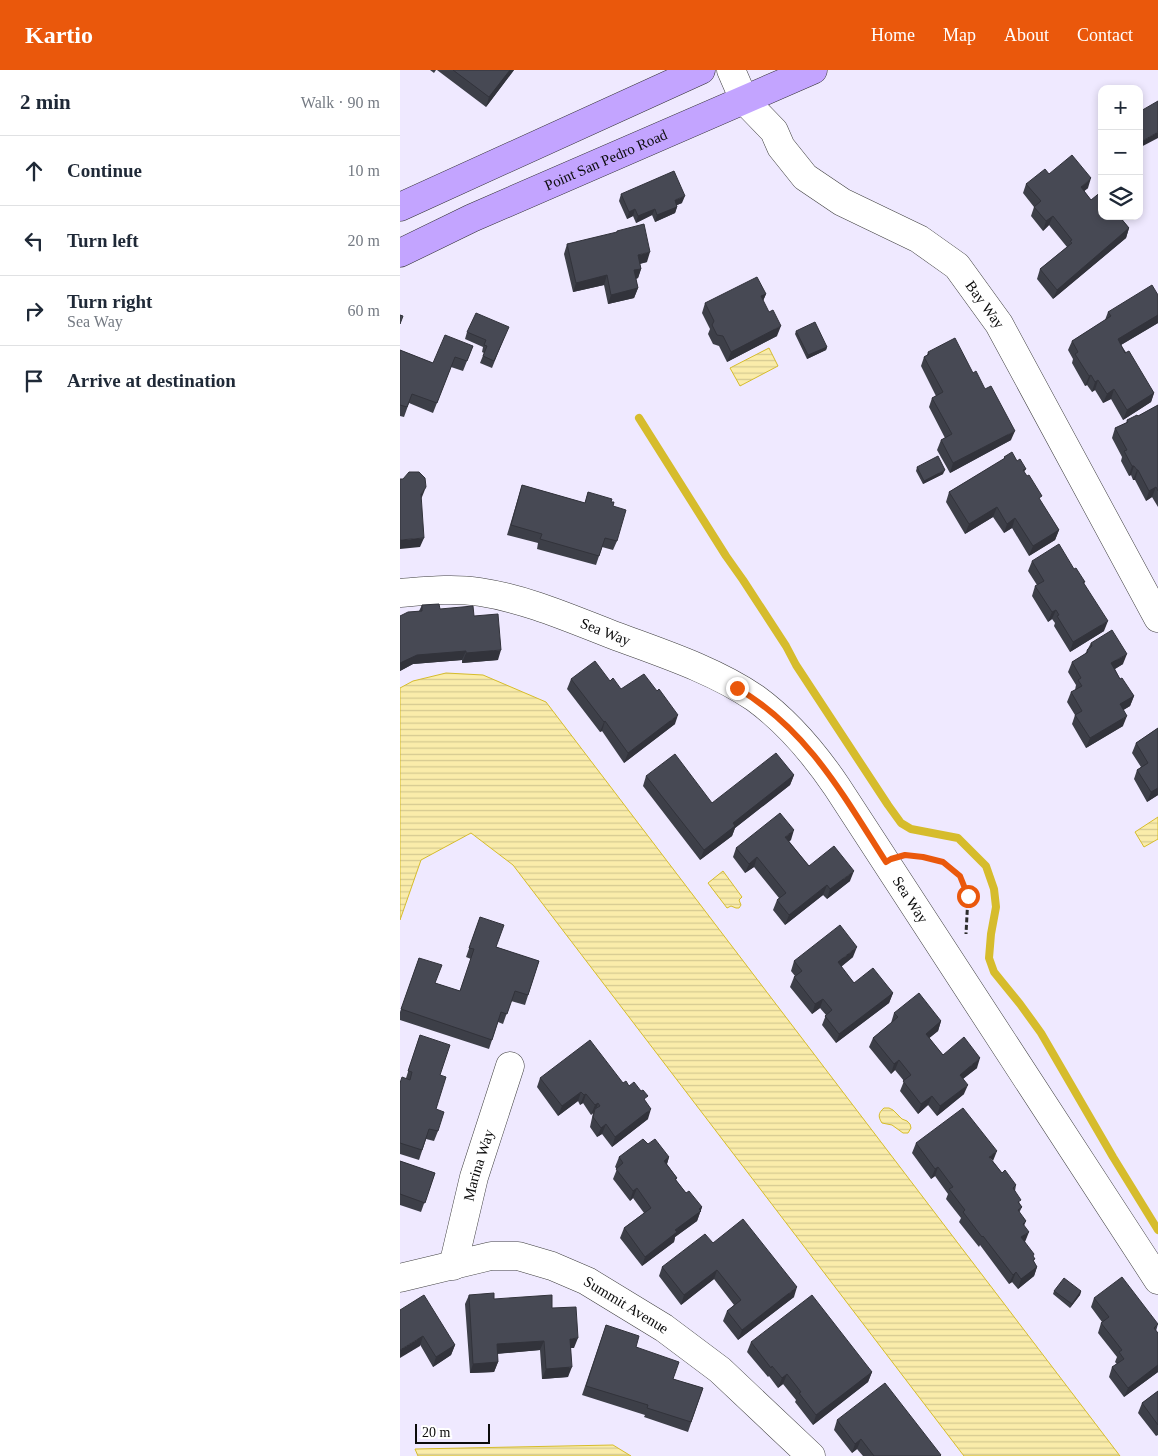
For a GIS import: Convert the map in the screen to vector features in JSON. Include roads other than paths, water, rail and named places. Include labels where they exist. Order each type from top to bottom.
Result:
[{"type":"main road","points":[[400,207],[701,70]]},
{"type":"main road","name":"Point San Pedro Road","points":[[400,253],[472,218],[813,70]]},
{"type":"street","name":"Bay Way","points":[[731,70],[744,100],[774,131],[781,147],[804,177],[842,202],[919,239],[957,266],[999,324],[1158,618]]},
{"type":"street","name":"Sea Way","points":[[400,593],[453,590],[478,591],[520,600],[685,662],[754,698],[780,719],[815,756],[830,776],[1158,1280]]},
{"type":"street","name":"Marina Way","points":[[453,1266],[474,1177],[510,1066]]},
{"type":"street","name":"Summit Avenue","points":[[400,1278],[491,1256],[518,1256],[552,1266],[587,1281],[664,1328],[720,1370],[811,1456]]},
{"type":"waterway","points":[[639,418],[726,556],[786,646],[796,665],[901,823],[911,829],[958,838],[986,866],[994,889],[996,907],[989,958],[994,972],[1041,1033],[1158,1230]]}]
